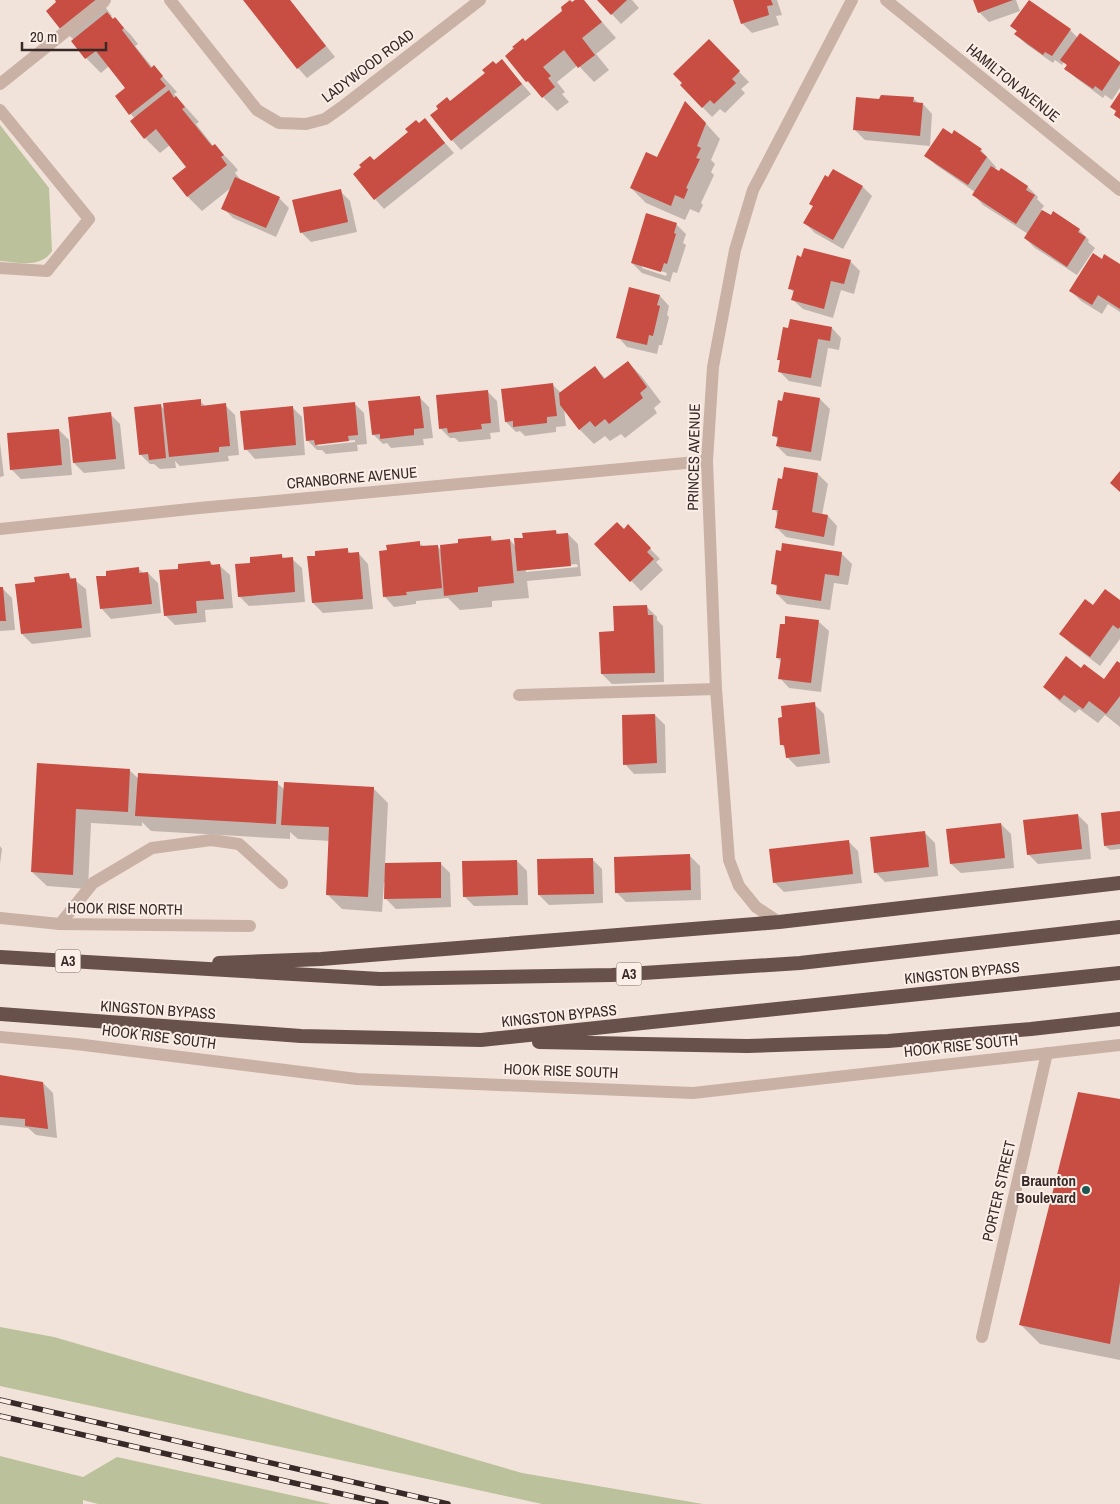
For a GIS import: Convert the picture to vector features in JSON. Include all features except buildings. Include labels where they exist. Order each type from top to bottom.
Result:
[{"type":"highway","points":[[136,966],[321,958],[780,922],[1120,883]]},
{"type":"highway","name":"KINGSTON BYPASS","points":[[0,957],[380,979],[612,975],[800,963],[1120,927]]},
{"type":"highway","name":"KINGSTON BYPASS","points":[[0,1014],[301,1036],[480,1040],[1120,973]]},
{"type":"highway","points":[[480,1040],[747,1046],[888,1041],[1031,1029],[1120,1019]]},
{"type":"street","points":[[0,84],[105,0]]},
{"type":"street","name":"LADYWOOD ROAD","points":[[170,0],[257,110],[279,123],[306,124],[325,119],[342,107],[480,0]]},
{"type":"street","name":"PRINCES AVENUE","points":[[780,922],[756,908],[739,886],[729,860],[716,689],[707,461],[713,367],[735,250],[753,190],[852,0]]},
{"type":"street","name":"HAMILTON AVENUE","points":[[886,0],[1120,190]]},
{"type":"street","points":[[0,110],[89,219],[47,271],[0,268]]},
{"type":"street","name":"CRANBORNE AVENUE","points":[[0,529],[199,508],[707,461]]},
{"type":"street","points":[[519,695],[716,689]]},
{"type":"street","points":[[60,924],[93,883],[152,848],[211,840],[239,844],[282,883]]},
{"type":"street","name":"HOOK RISE NORTH","points":[[0,918],[60,924],[250,926]]},
{"type":"street","name":"HOOK RISE SOUTH","points":[[0,1037],[76,1044],[357,1078],[693,1093],[1120,1045]]},
{"type":"street","name":"PORTER STREET","points":[[982,1337],[1047,1053]]},
{"type":"green space","points":[[0,125],[49,188],[52,251],[47,257],[35,262],[0,261]]},
{"type":"green space","points":[[0,1327],[54,1337],[522,1473],[703,1504],[542,1504],[0,1386]]},
{"type":"green space","points":[[0,1456],[83,1477],[117,1457],[331,1504],[98,1504],[83,1500],[83,1504],[0,1504]]},
{"type":"railway","points":[[0,1400],[448,1504]]},
{"type":"railway","points":[[0,1416],[386,1504]]},
{"type":"place","name":"Braunton Boulevard","points":[[1086,1190]]}]
